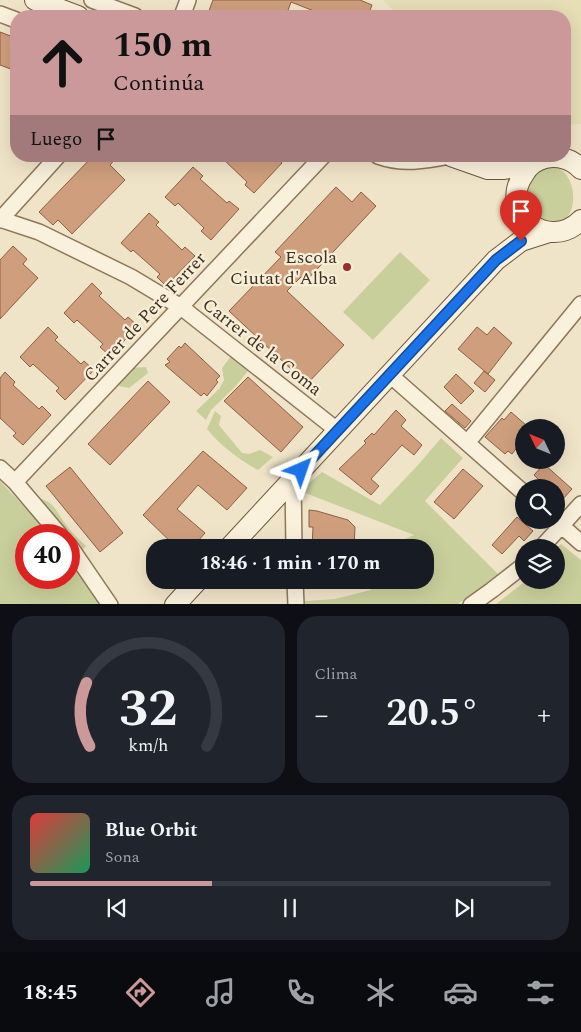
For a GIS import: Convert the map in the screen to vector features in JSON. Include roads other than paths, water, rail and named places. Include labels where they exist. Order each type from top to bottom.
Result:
[{"type":"street","points":[[35,0],[62,10]]},
{"type":"street","points":[[92,0],[119,10]]},
{"type":"street","points":[[0,219],[52,162]]},
{"type":"street","name":"Carrer de Pere Ferrer","points":[[15,482],[316,162]]},
{"type":"street","points":[[468,162],[488,169],[504,169],[536,162]]},
{"type":"street","points":[[496,260],[512,233],[516,220],[519,181],[533,163]]},
{"type":"street","points":[[488,169],[517,202],[524,218],[536,228],[556,233],[570,229],[580,221]]},
{"type":"street","name":"Carrer de la Coma","points":[[0,219],[38,232],[131,277],[181,307],[338,430]]},
{"type":"street","points":[[237,539],[496,260],[521,241],[549,232]]},
{"type":"street","points":[[468,443],[581,304]]},
{"type":"street","points":[[389,374],[515,485]]},
{"type":"street","points":[[0,468],[15,482],[51,524]]},
{"type":"street","points":[[293,479],[294,539]]},
{"type":"street","points":[[565,517],[581,504]]},
{"type":"street","points":[[565,529],[581,543]]},
{"type":"street","points":[[80,561],[110,604]]},
{"type":"street","points":[[470,604],[515,572]]},
{"type":"street","points":[[176,604],[190,589]]},
{"type":"street","points":[[295,589],[296,604]]},
{"type":"place","name":"Escola Ciutat d'Alba","points":[[347,267]]}]
